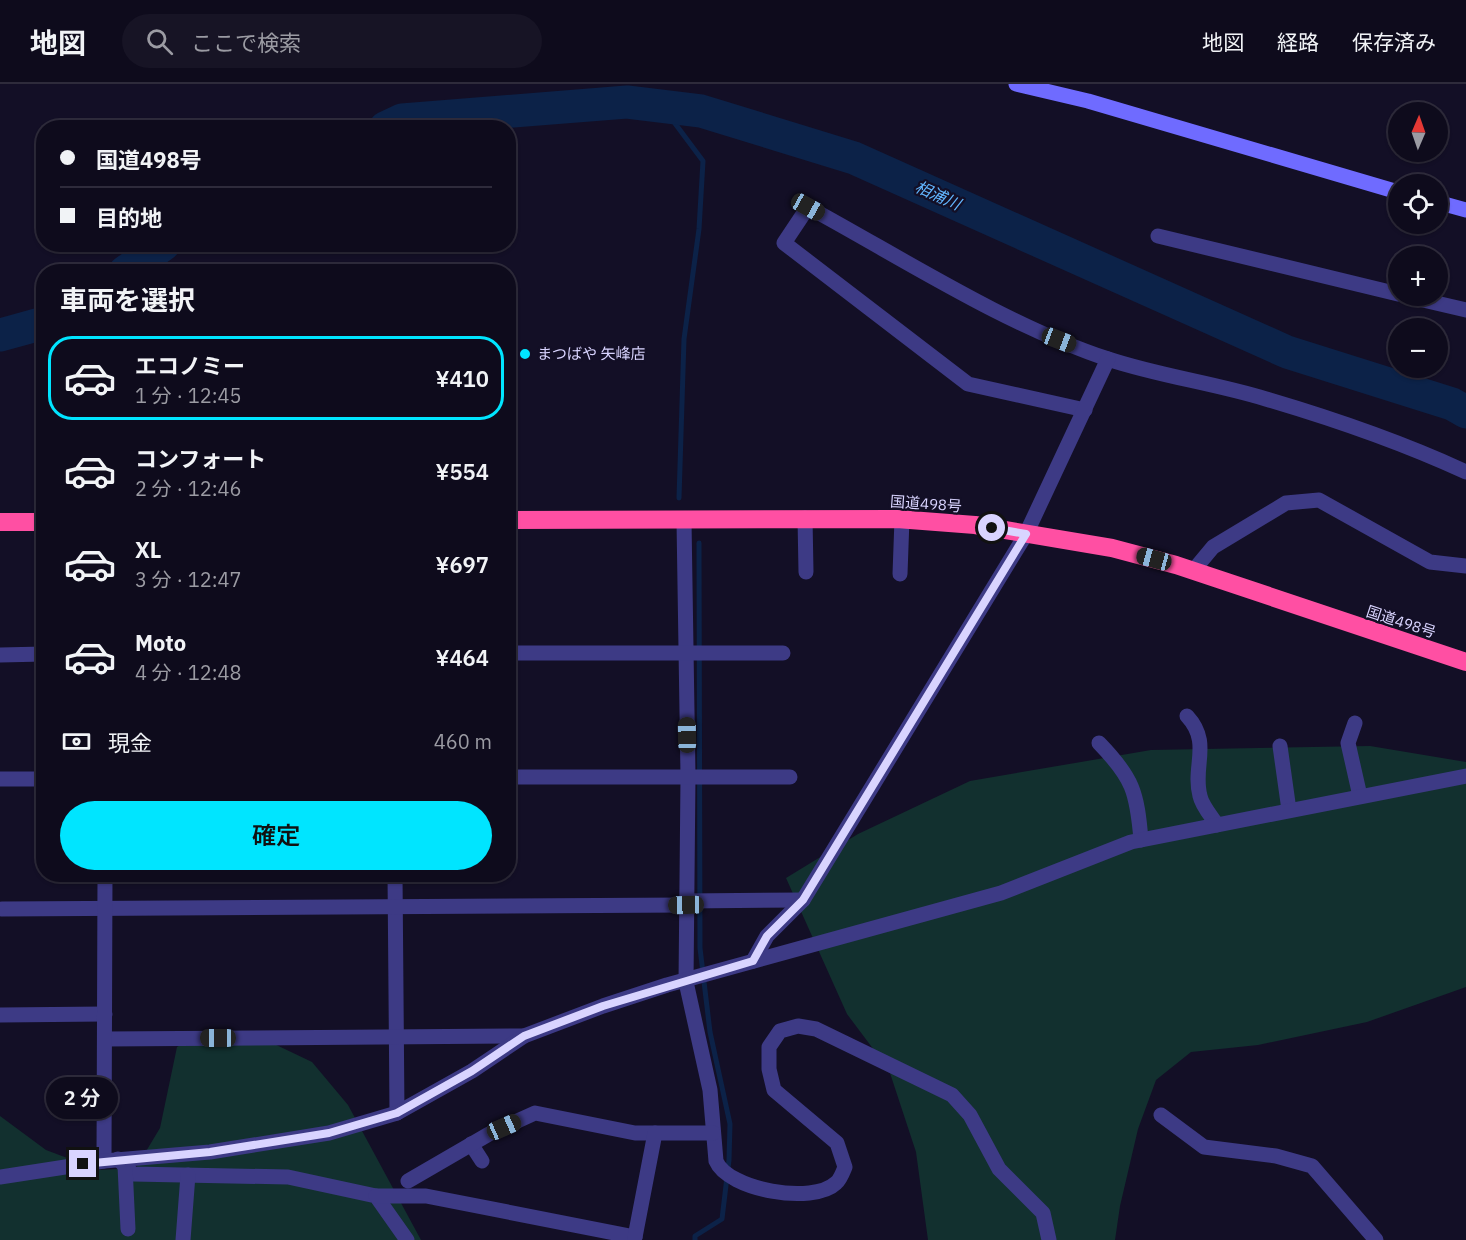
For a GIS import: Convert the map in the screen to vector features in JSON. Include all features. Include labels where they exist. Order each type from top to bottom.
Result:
[{"type":"highway","name":"国道498号","points":[[516,520],[902,519],[975,525],[1112,548],[1193,571],[1466,663]]},
{"type":"highway","points":[[0,522],[36,522]]},
{"type":"street","points":[[1016,84],[1088,101],[1388,189]]},
{"type":"street","points":[[1448,205],[1466,210]]},
{"type":"street","points":[[1085,410],[968,384],[784,243],[808,207],[992,307],[1059,340],[1108,359],[1265,398],[1401,442],[1466,472]]},
{"type":"street","points":[[1158,236],[1388,292]]},
{"type":"street","points":[[1448,306],[1466,310]]},
{"type":"street","points":[[753,961],[767,936],[803,900],[1026,534],[1108,359]]},
{"type":"street","points":[[1193,571],[1213,547],[1286,503],[1306,500],[1319,500],[1430,562],[1466,566]]},
{"type":"street","points":[[805,518],[806,572]]},
{"type":"street","points":[[900,574],[902,519]]},
{"type":"street","points":[[684,521],[689,776],[689,981],[710,1089],[719,1168],[738,1180],[772,1192],[815,1192],[836,1184],[845,1167],[837,1143],[774,1090],[769,1070],[769,1047],[780,1031],[798,1026],[816,1029],[952,1095],[970,1115],[999,1169],[1042,1214],[1049,1233],[1049,1240]]},
{"type":"street","points":[[516,653],[687,651],[783,653]]},
{"type":"street","points":[[0,655],[36,654]]},
{"type":"street","points":[[1187,716],[1196,726],[1201,740],[1200,797],[1217,825]]},
{"type":"street","points":[[1355,723],[1348,743],[1360,796]]},
{"type":"street","points":[[1099,743],[1131,781],[1138,804],[1141,840]]},
{"type":"street","points":[[1280,746],[1289,810]]},
{"type":"street","points":[[0,1177],[210,1152],[329,1133],[397,1113],[472,1071],[524,1036],[603,1006],[753,961],[1001,893],[1141,840],[1466,776]]},
{"type":"street","points":[[516,777],[790,777]]},
{"type":"street","points":[[0,779],[36,779]]},
{"type":"street","points":[[105,882],[105,1039],[116,1162],[128,1229]]},
{"type":"street","points":[[395,882],[397,1113]]},
{"type":"street","points":[[2,909],[395,909],[803,900]]},
{"type":"street","points":[[0,1015],[105,1014]]},
{"type":"street","points":[[105,1039],[524,1036]]},
{"type":"street","points":[[408,1181],[471,1144],[534,1113],[635,1133],[714,1133]]},
{"type":"street","points":[[1161,1115],[1204,1147],[1276,1156],[1312,1166],[1376,1240]]},
{"type":"street","points":[[116,1162],[133,1174],[288,1177],[376,1196],[426,1196],[634,1238],[655,1133]]},
{"type":"street","points":[[471,1144],[482,1161]]},
{"type":"street","points":[[183,1240],[188,1175]]},
{"type":"street","points":[[376,1196],[407,1240]]},
{"type":"green space","points":[[1370,746],[1466,762],[1466,987],[1367,1022],[1258,1045],[1191,1052],[1156,1080],[1138,1129],[1120,1206],[1115,1240],[928,1240],[916,1152],[889,1070],[847,1014],[786,878],[858,834],[970,781],[1151,750]]},
{"type":"green space","points":[[218,1031],[268,1041],[312,1062],[348,1105],[421,1240],[0,1240],[0,1116],[46,1150],[99,1170],[136,1168],[160,1128],[177,1047],[194,1037]]},
{"type":"waterway","name":"相浦川","points":[[402,120],[627,102],[701,111],[854,158],[1287,352],[1452,404],[1466,412]]},
{"type":"waterway","points":[[662,106],[703,161],[699,229],[684,339],[679,498]]},
{"type":"waterway","name":"相浦川","points":[[136,264],[153,252]]},
{"type":"waterway","name":"相浦川","points":[[0,335],[36,325]]},
{"type":"waterway","points":[[695,1240],[695,1236],[722,1219],[729,1160],[730,1124],[710,1032],[700,948],[699,543]]},
{"type":"place","name":"まつばや 矢峰店","points":[[525,354]]},
{"type":"route","points":[[83,1164],[210,1152],[329,1133],[397,1113],[472,1071],[524,1036],[667,985],[686,982],[753,961],[767,936],[803,900],[1026,534],[992,528]]}]
